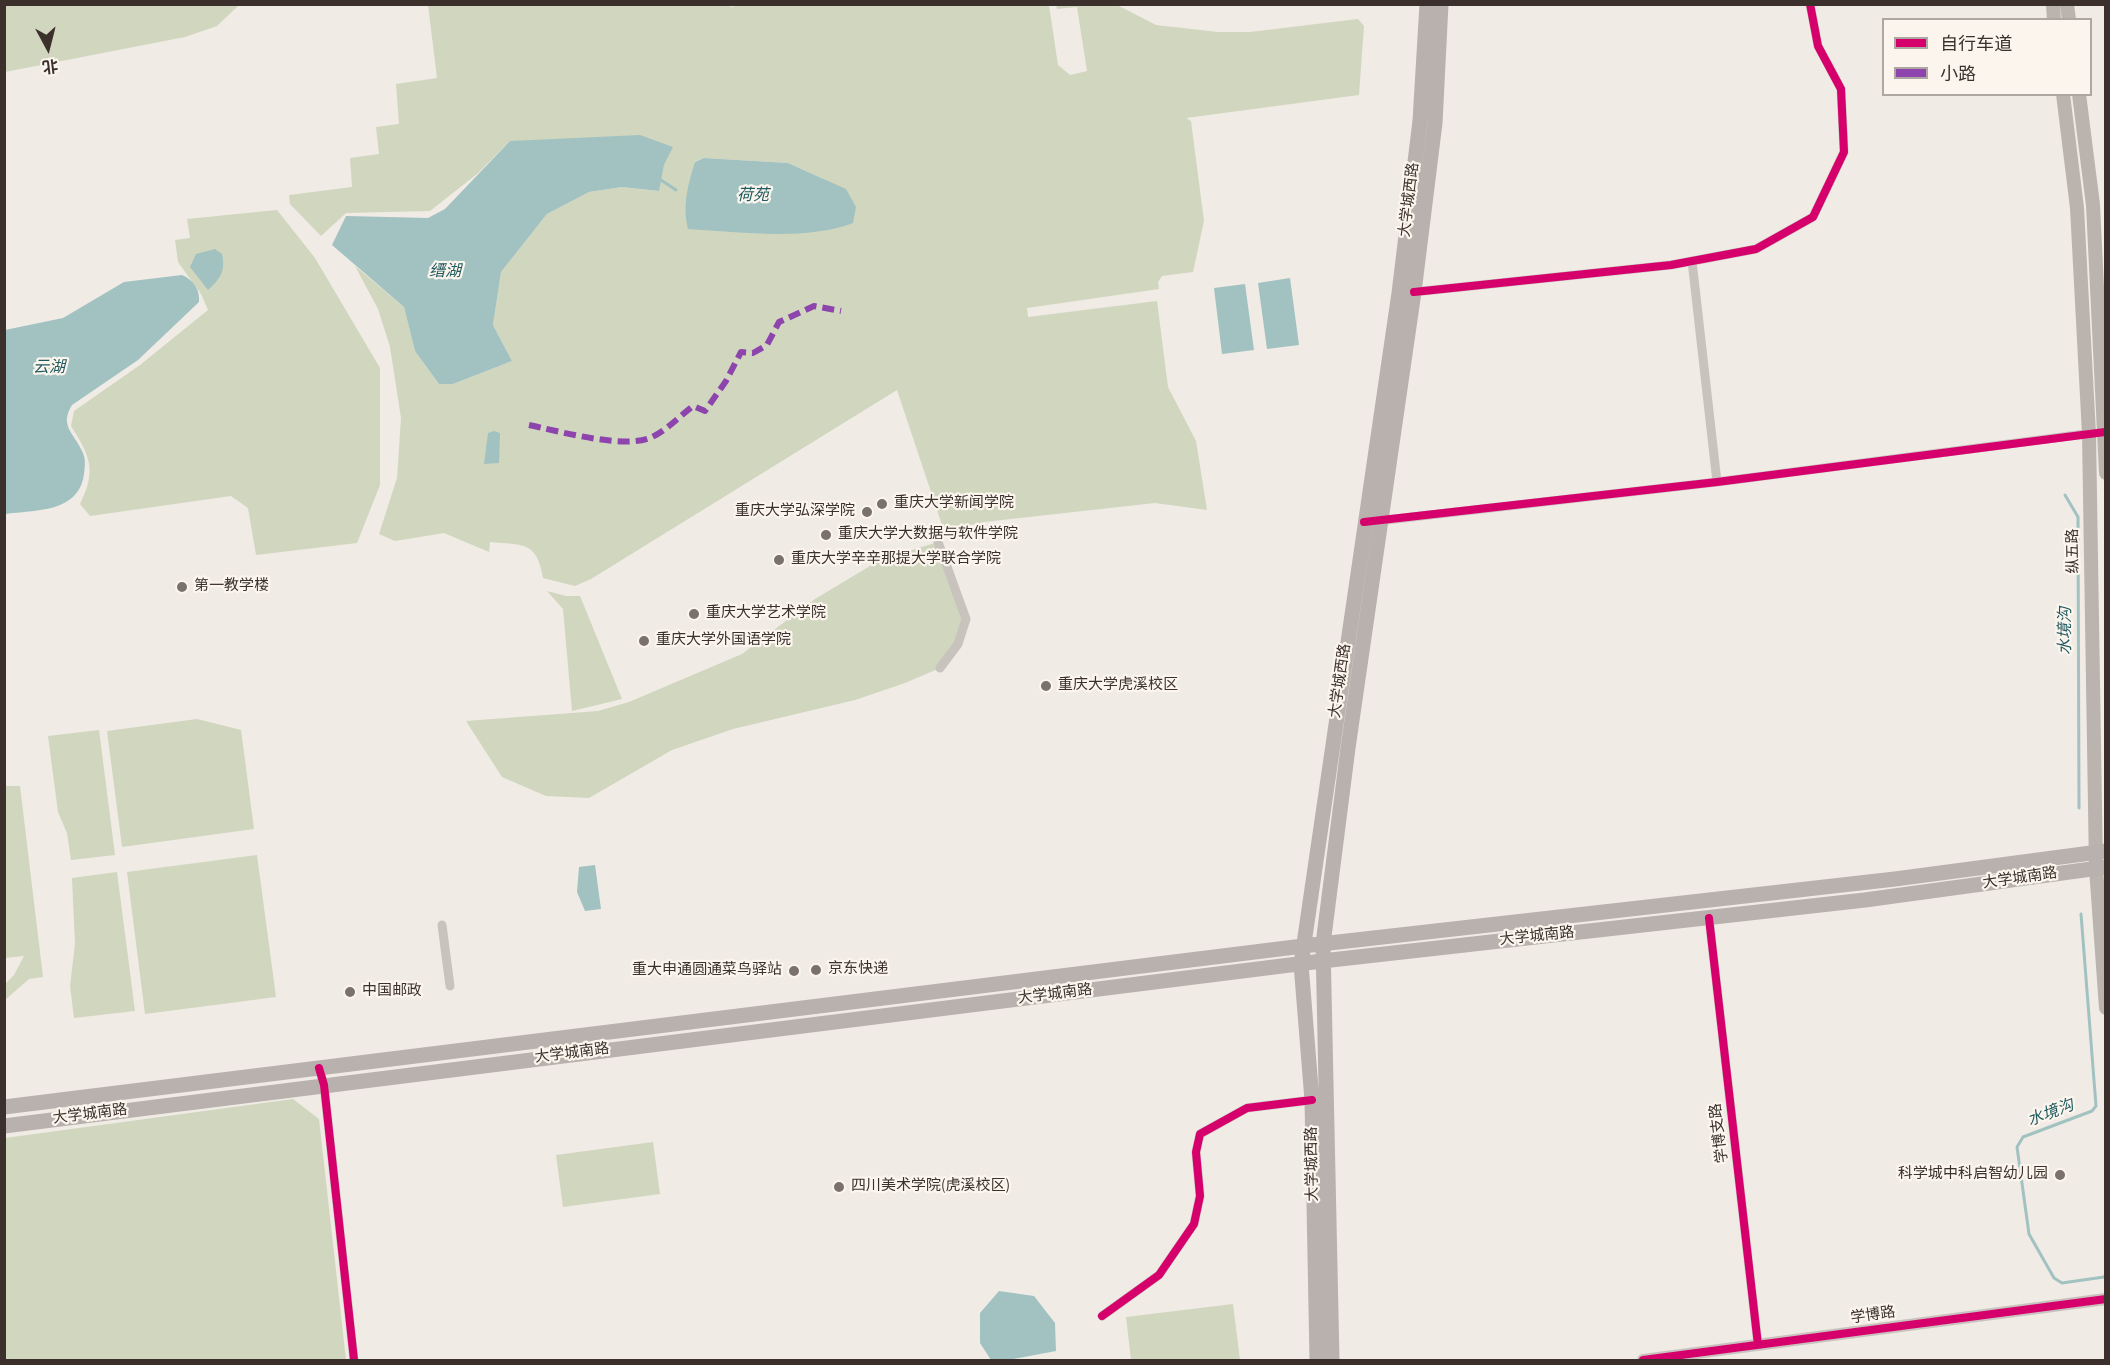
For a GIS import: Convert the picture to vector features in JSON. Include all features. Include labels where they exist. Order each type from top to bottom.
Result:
[{"type":"main road","name":"大学城西路","points":[[1317,1360],[1312,1100],[1301,964],[1399,293],[1417,144],[1427,4]]},
{"type":"main road","name":"大学城西路","points":[[1332,1360],[1323,944],[1380,521],[1414,292],[1434,123],[1441,4]]},
{"type":"main road","name":"纵五路","points":[[2063,96],[2077,208],[2089,434],[2106,1008]]},
{"type":"main road","points":[[2079,96],[2099,205],[2106,473]]},
{"type":"main road","name":"大学城南路","points":[[4,1126],[1322,961],[1865,900],[2101,859]]},
{"type":"main road","name":"大学城南路","points":[[4,1107],[1303,946],[1895,879],[2101,859]]},
{"type":"street","points":[[1414,292],[1692,261],[1756,249],[1813,217],[1844,152],[1841,89],[1818,46],[1810,4]]},
{"type":"street","points":[[1692,261],[1717,482]]},
{"type":"street","points":[[1365,522],[1717,482],[2104,432]]},
{"type":"street","points":[[938,542],[966,619],[958,644],[940,668]]},
{"type":"street","name":"学博支路","points":[[1709,918],[1758,1345]]},
{"type":"street","points":[[442,925],[450,986]]},
{"type":"street","points":[[319,1068],[324,1085],[354,1360]]},
{"type":"street","points":[[1102,1317],[1159,1275],[1194,1224],[1200,1196],[1196,1152],[1200,1134],[1247,1108],[1312,1100]]},
{"type":"street","name":"学博路","points":[[1643,1360],[2106,1299]]},
{"type":"green space","points":[[5,4],[239,5],[217,26],[185,37],[5,72]]},
{"type":"green space","points":[[728,4],[731,7],[746,4],[1049,5],[1058,65],[1070,75],[1087,71],[1077,7],[1057,9],[1056,5],[1117,5],[1156,25],[1218,32],[1250,32],[1358,19],[1364,26],[1359,95],[1186,118],[1191,121],[1204,221],[1193,272],[1162,276],[1158,282],[1159,289],[1027,308],[1028,317],[1157,301],[1168,387],[1196,441],[1207,510],[1155,503],[984,522],[944,531],[897,390],[591,579],[575,586],[543,578],[537,557],[527,547],[520,545],[490,542],[489,552],[444,533],[395,541],[379,534],[397,478],[401,418],[390,347],[378,309],[355,266],[404,307],[415,351],[439,384],[453,384],[512,361],[493,325],[501,272],[547,214],[589,192],[622,187],[658,191],[664,165],[672,148],[510,141],[477,174],[430,211],[346,213],[321,236],[290,204],[289,195],[352,187],[350,158],[379,154],[376,127],[399,124],[396,84],[437,78],[428,5]],"holes":[[[704,158],[788,163],[826,180],[694,162]]]},
{"type":"green space","points":[[277,210],[315,258],[380,368],[380,485],[357,543],[256,555],[248,508],[231,496],[90,516],[80,504],[90,472],[87,455],[71,426],[74,411],[140,365],[208,310],[201,294],[178,262],[175,240],[190,238],[187,219]]},
{"type":"green space","points":[[938,542],[966,619],[958,644],[940,668],[905,683],[855,700],[733,729],[672,750],[589,798],[546,796],[502,777],[466,721],[598,711],[629,702],[742,654],[815,599],[880,560]]},
{"type":"green space","points":[[547,591],[566,596],[580,596],[622,699],[572,711],[563,609]]},
{"type":"green space","points":[[197,719],[241,730],[254,829],[122,847],[107,731]]},
{"type":"green space","points":[[99,730],[115,855],[71,860],[67,833],[58,812],[48,736]]},
{"type":"green space","points":[[5,786],[20,786],[43,977],[29,979],[5,1000],[5,984],[14,975],[24,956],[5,958]]},
{"type":"green space","points":[[257,855],[276,997],[145,1014],[127,872]]},
{"type":"green space","points":[[117,872],[135,1011],[74,1018],[70,986],[75,944],[72,878]]},
{"type":"green space","points":[[293,1099],[319,1119],[346,1360],[5,1360],[5,1138]]},
{"type":"green space","points":[[653,1142],[660,1194],[563,1207],[556,1155]]},
{"type":"green space","points":[[1233,1304],[1240,1360],[1131,1360],[1126,1317]]},
{"type":"water","name":"缙湖","points":[[640,135],[673,147],[664,165],[659,191],[622,187],[589,192],[547,214],[501,272],[493,325],[512,361],[453,384],[439,384],[415,351],[404,307],[332,245],[346,216],[428,218],[445,209],[510,141]]},
{"type":"water","name":"荷苑","points":[[704,158],[788,163],[846,189],[856,207],[853,223],[835,229],[794,234],[688,229],[686,203],[688,187],[695,162]]},
{"type":"water","points":[[215,249],[222,254],[222,270],[219,278],[208,290],[190,267],[196,254]]},
{"type":"water","name":"云湖","points":[[182,275],[195,286],[199,302],[138,360],[72,405],[68,412],[67,424],[79,445],[85,462],[80,487],[74,496],[54,507],[5,514],[5,330],[63,318],[124,282]]},
{"type":"water","points":[[1290,278],[1299,345],[1267,349],[1258,283]]},
{"type":"water","points":[[1245,284],[1254,350],[1222,354],[1214,288]]},
{"type":"water","points":[[494,431],[500,433],[499,463],[484,464],[488,433]]},
{"type":"water","points":[[595,865],[601,909],[585,911],[577,892],[579,867]]},
{"type":"water","points":[[999,1291],[1034,1296],[1055,1323],[1056,1351],[1008,1360],[991,1360],[980,1343],[980,1313]]},
{"type":"waterway","points":[[661,180],[676,190]]},
{"type":"waterway","name":"水境沟","points":[[2065,495],[2078,517],[2079,808]]},
{"type":"waterway","name":"水境沟","points":[[2081,914],[2096,1106],[2092,1111],[2023,1137],[2017,1147],[2029,1234],[2054,1278],[2062,1283],[2104,1277],[2106,1274]]},
{"type":"marked path","points":[[529,425],[609,440],[626,441],[652,437],[693,406],[705,411],[726,381],[741,352],[753,353],[767,345],[779,322],[814,306],[841,311]]},
{"type":"cycle path","points":[[1414,292],[1671,265],[1756,249],[1813,217],[1844,152],[1841,89],[1818,46],[1810,4]]},
{"type":"cycle path","points":[[1364,522],[1717,482],[2105,432]]},
{"type":"cycle path","points":[[1709,918],[1758,1345]]},
{"type":"cycle path","points":[[319,1068],[324,1085],[354,1360]]},
{"type":"cycle path","points":[[1102,1316],[1159,1275],[1194,1224],[1200,1196],[1196,1152],[1200,1134],[1247,1108],[1312,1100]]},
{"type":"cycle path","points":[[1643,1360],[2106,1299]]},
{"type":"place","name":"重庆大学新闻学院","points":[[882,504]]},
{"type":"place","name":"重庆大学弘深学院","points":[[867,512]]},
{"type":"place","name":"重庆大学大数据与软件学院","points":[[826,535]]},
{"type":"place","name":"重庆大学辛辛那提大学联合学院","points":[[779,560]]},
{"type":"place","name":"第一教学楼","points":[[182,587]]},
{"type":"place","name":"重庆大学艺术学院","points":[[694,614]]},
{"type":"place","name":"重庆大学外国语学院","points":[[644,641]]},
{"type":"place","name":"重庆大学虎溪校区","points":[[1046,686]]},
{"type":"place","name":"京东快递","points":[[816,970]]},
{"type":"place","name":"重大申通圆通菜鸟驿站","points":[[794,971]]},
{"type":"place","name":"中国邮政","points":[[350,992]]},
{"type":"place","name":"科学城中科启智幼儿园","points":[[2060,1175]]},
{"type":"place","name":"四川美术学院(虎溪校区)","points":[[839,1187]]}]
